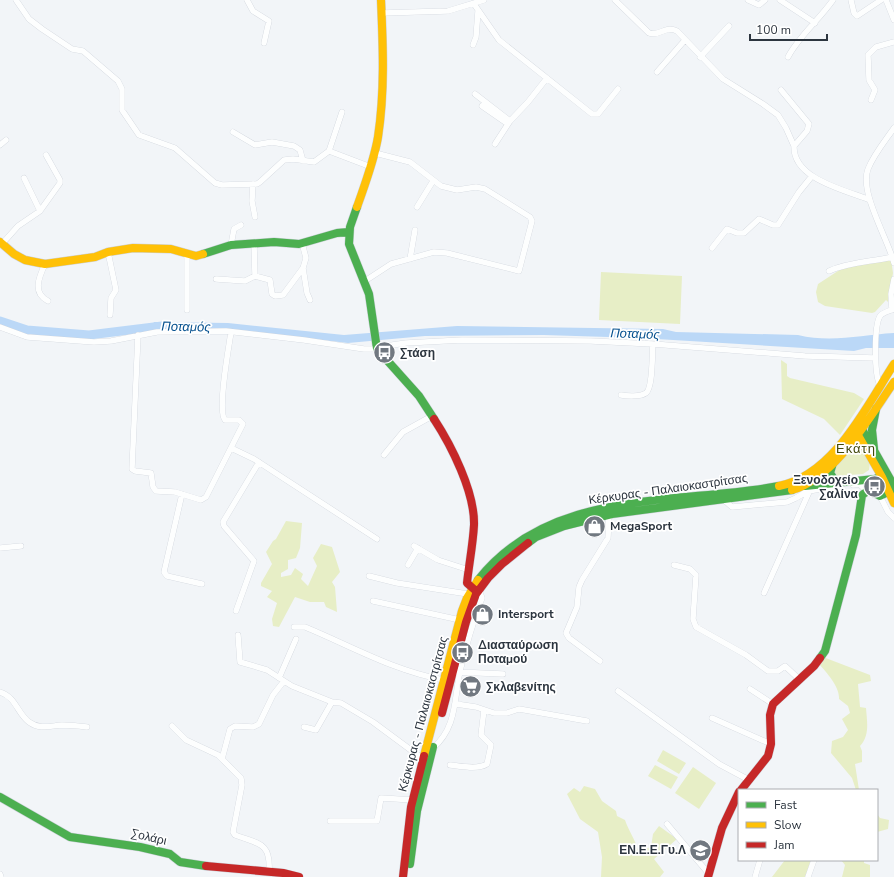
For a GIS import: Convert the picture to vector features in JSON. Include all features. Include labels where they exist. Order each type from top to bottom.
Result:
[{"type":"main road","points":[[381,0],[383,88],[375,153],[349,232],[350,249],[365,281],[369,294],[376,346],[412,388],[432,416],[455,453],[470,500],[474,526],[469,570],[474,589]]},
{"type":"main road","points":[[1,243],[14,254],[25,260],[45,264],[95,257],[108,252],[133,248],[171,249],[196,256],[231,245],[274,242],[286,244],[302,243],[338,233],[349,232]]},
{"type":"main road","name":"Κέρκυρας - Παλαιοκαστρίτσας","points":[[474,589],[507,558],[536,537],[557,528],[609,514],[807,488],[833,463],[894,364]]},
{"type":"main road","name":"Κέρκυρας - Παλαιοκαστρίτσας","points":[[409,877],[415,822],[432,749],[457,672],[466,622],[474,589],[497,559],[514,544],[533,531],[554,521],[625,504],[774,487],[796,482],[813,472],[824,463],[856,426],[877,405],[894,382]]},
{"type":"main road","points":[[877,405],[872,422],[874,449],[880,467]]},
{"type":"main road","points":[[856,426],[874,449]]},
{"type":"main road","points":[[856,426],[892,489],[894,503]]},
{"type":"main road","points":[[833,463],[830,471],[831,476],[836,482]]},
{"type":"main road","points":[[859,479],[880,467]]},
{"type":"main road","points":[[807,488],[836,482],[859,479],[875,479],[884,475]]},
{"type":"main road","points":[[742,789],[768,755],[771,744],[770,713],[773,704],[818,661],[825,651],[856,535],[862,495],[866,490],[871,490],[880,496],[892,489]]},
{"type":"main road","name":"Κέρκυρας - Παλαιοκαστρίτσας","points":[[403,877],[407,833],[423,759],[444,680],[466,622]]},
{"type":"main road","points":[[708,875],[722,828],[738,795]]},
{"type":"main road","name":"Σολάρι","points":[[0,797],[70,837],[145,848],[170,854],[180,862],[188,864],[269,871],[299,877]]},
{"type":"street","points":[[16,0],[29,19],[67,46],[83,51],[118,81],[122,89],[122,110],[139,135],[175,148],[214,184],[253,184],[260,182],[288,158],[317,162],[329,152],[342,112]]},
{"type":"street","points":[[247,0],[253,12],[269,21],[264,43]]},
{"type":"street","points":[[382,13],[443,12],[484,0]]},
{"type":"street","points":[[615,0],[649,34],[655,34],[670,29],[676,31],[723,79],[778,115],[794,146],[797,161],[801,167],[812,176],[823,182],[870,200]]},
{"type":"street","points":[[748,0],[758,5],[765,0]]},
{"type":"street","points":[[780,0],[814,23]]},
{"type":"street","points":[[788,57],[798,41],[833,0]]},
{"type":"street","points":[[851,0],[854,13],[857,16],[880,0]]},
{"type":"street","points":[[886,0],[894,20]]},
{"type":"street","points":[[474,4],[499,40],[593,115],[598,114],[618,89]]},
{"type":"street","points":[[473,45],[476,37],[478,10]]},
{"type":"street","points":[[700,57],[729,26]]},
{"type":"street","points":[[657,72],[685,40]]},
{"type":"street","points":[[871,100],[875,90],[869,80],[868,55],[876,47],[894,42]]},
{"type":"street","points":[[494,144],[509,123],[547,78]]},
{"type":"street","points":[[781,90],[809,124],[807,131],[794,146]]},
{"type":"street","points":[[476,94],[509,123]]},
{"type":"street","points":[[482,106],[509,123]]},
{"type":"street","points":[[829,271],[847,263],[893,260],[870,200],[867,171],[894,128]]},
{"type":"street","points":[[233,132],[255,145],[272,142],[294,146],[300,150],[303,161]]},
{"type":"street","points":[[0,145],[6,140]]},
{"type":"street","points":[[329,152],[371,167]]},
{"type":"street","points":[[365,281],[386,266],[442,252],[519,271],[532,222],[531,218],[485,189],[476,187],[457,190],[441,186],[410,162],[375,153]]},
{"type":"street","points":[[1,243],[18,226],[40,211],[61,182],[46,155]]},
{"type":"street","points":[[712,248],[727,229],[737,233],[744,233],[759,219],[774,225],[778,225],[799,192],[812,176]]},
{"type":"street","points":[[24,178],[40,211]]},
{"type":"street","points":[[417,207],[433,181]]},
{"type":"street","points":[[253,184],[252,201],[256,218]]},
{"type":"street","points":[[231,245],[234,229],[241,225]]},
{"type":"street","points":[[410,259],[415,230]]},
{"type":"street","points":[[254,243],[256,276]]},
{"type":"street","points":[[216,279],[245,281],[256,276],[269,279],[271,282],[272,294],[279,297],[284,294],[303,268],[306,258],[302,243]]},
{"type":"street","points":[[108,252],[116,290],[111,297],[110,315]]},
{"type":"street","points":[[187,254],[187,310]]},
{"type":"street","points":[[45,264],[38,277],[37,288],[42,298],[48,301]]},
{"type":"street","points":[[303,268],[307,293],[310,300]]},
{"type":"street","points":[[880,385],[876,375],[875,358],[878,330],[880,316],[893,309],[891,294],[894,279]]},
{"type":"street","points":[[0,327],[27,337],[94,342],[111,341],[157,332],[231,332],[304,340],[364,349],[376,346],[406,343],[462,340],[653,344],[805,356],[875,358]]},
{"type":"street","points":[[138,335],[132,469],[135,471],[151,473],[154,489],[156,491],[169,491],[199,500],[205,498],[243,424],[239,420],[225,420],[222,416],[222,398],[231,332]]},
{"type":"street","points":[[621,395],[628,396],[644,394],[647,391],[650,384],[653,344]]},
{"type":"street","points":[[384,455],[404,432],[432,416]]},
{"type":"street","points":[[231,448],[259,462],[376,539]]},
{"type":"street","points":[[236,611],[254,561],[224,526],[223,522],[259,462]]},
{"type":"street","points":[[764,593],[807,488],[855,484],[866,490]]},
{"type":"street","points":[[182,494],[164,572],[167,576],[202,584]]},
{"type":"street","points":[[880,496],[886,508],[894,518]]},
{"type":"street","points":[[600,661],[569,638],[566,633],[577,607],[579,587],[582,580],[608,538],[609,514]]},
{"type":"street","points":[[0,548],[21,546]]},
{"type":"street","points":[[408,565],[416,547],[438,560],[469,570]]},
{"type":"street","points":[[674,565],[690,569],[696,575],[693,619],[696,627],[746,655],[768,671],[778,671],[785,666],[799,679]]},
{"type":"street","points":[[369,576],[397,583],[474,589]]},
{"type":"street","points":[[373,601],[466,622]]},
{"type":"street","points":[[294,627],[305,627],[367,656],[422,676],[444,680]]},
{"type":"street","points":[[238,635],[240,662],[267,670],[281,680],[306,693],[332,702],[341,703],[373,722],[423,759]]},
{"type":"street","points":[[222,759],[230,729],[235,726],[254,727],[259,724],[281,680],[296,639]]},
{"type":"street","points":[[432,749],[446,734],[456,704],[457,672],[503,674]]},
{"type":"street","points":[[750,689],[773,704]]},
{"type":"street","points":[[618,691],[719,764],[749,780]]},
{"type":"street","points":[[0,692],[10,696],[27,720],[32,724],[43,728],[62,726],[87,727]]},
{"type":"street","points":[[304,727],[316,730],[332,702]]},
{"type":"street","points":[[456,704],[497,714],[519,709],[587,722]]},
{"type":"street","points":[[450,765],[484,766],[487,764],[491,745],[481,735],[484,710]]},
{"type":"street","points":[[712,718],[771,744]]},
{"type":"street","points":[[172,726],[186,740],[215,753],[238,776],[242,782],[233,832],[235,835],[257,843],[266,849],[270,856],[269,871]]},
{"type":"street","points":[[330,821],[377,821],[382,798],[413,800]]},
{"type":"street","points":[[667,824],[708,875]]},
{"type":"street","points":[[755,877],[760,861]]},
{"type":"street","points":[[808,877],[814,861]]},
{"type":"green space","points":[[891,259],[893,273],[888,302],[886,300],[875,312],[872,313],[825,306],[818,302],[816,292],[818,284],[841,269]]},
{"type":"green space","points":[[601,272],[682,276],[680,324],[599,320]]},
{"type":"green space","points":[[781,360],[787,364],[787,376],[790,378],[854,393],[864,399],[840,435],[824,419],[782,399]]},
{"type":"green space","points":[[857,440],[870,462],[869,470],[863,474],[836,476],[834,471],[835,467]]},
{"type":"green space","points":[[286,521],[302,523],[300,548],[296,558],[288,560],[288,569],[281,573],[281,577],[291,575],[295,568],[303,574],[301,579],[308,586],[317,566],[313,558],[321,544],[332,547],[340,572],[332,582],[335,587],[337,612],[326,607],[324,602],[310,602],[295,597],[279,627],[273,626],[272,619],[277,603],[267,597],[272,591],[261,586],[261,583],[272,564],[266,552],[276,539]]},
{"type":"green space","points":[[823,657],[870,675],[871,681],[858,684],[860,707],[866,708],[867,723],[867,733],[860,746],[862,751],[862,762],[855,764],[859,789],[856,789],[852,778],[831,753],[832,741],[843,737],[848,730],[842,719],[850,713],[848,706],[839,699],[839,694],[832,680],[819,664]]},
{"type":"green space","points":[[663,750],[686,763],[679,774],[657,761]]},
{"type":"green space","points":[[655,765],[678,777],[671,789],[648,776]]},
{"type":"green space","points":[[693,767],[716,783],[699,809],[675,793]]},
{"type":"green space","points":[[584,786],[595,789],[602,801],[616,811],[617,816],[625,820],[638,851],[651,847],[653,834],[659,826],[677,839],[654,859],[664,872],[660,877],[601,877],[602,857],[598,832],[580,819],[567,794],[574,788],[580,792]]},
{"type":"green space","points":[[878,815],[880,818],[889,820],[888,829],[878,832]]},
{"type":"green space","points":[[784,861],[811,861],[805,877],[772,877]]},
{"type":"green space","points":[[842,861],[864,861],[864,863],[870,865],[870,877],[842,877],[845,865]]},
{"type":"water","points":[[154,322],[228,323],[344,335],[457,326],[663,329],[676,332],[798,335],[822,338],[846,338],[894,333],[894,348],[866,348],[854,351],[640,338],[544,335],[425,336],[348,343],[233,330],[157,329],[152,326]]},
{"type":"waterway","name":"Ποταμός","points":[[0,321],[27,330],[89,335],[162,326]]},
{"type":"traffic: fast","points":[[357,207],[350,227],[349,244],[369,294],[377,349],[419,396],[434,419]]},
{"type":"traffic: fast","points":[[203,254],[231,245],[274,242],[299,244],[337,233],[349,232]]},
{"type":"traffic: fast","points":[[874,449],[872,430],[876,409]]},
{"type":"traffic: fast","points":[[859,424],[894,486]]},
{"type":"traffic: fast","points":[[833,463],[830,473],[836,482]]},
{"type":"traffic: fast","points":[[805,486],[875,479],[887,474]]},
{"type":"traffic: fast","points":[[478,580],[507,550],[541,529],[578,515],[617,506],[657,500],[739,492],[779,486]]},
{"type":"traffic: fast","points":[[820,658],[825,651],[856,535],[862,495],[869,490],[880,496],[894,489]]},
{"type":"traffic: fast","points":[[528,543],[536,537],[564,526],[612,514],[792,490]]},
{"type":"traffic: fast","points":[[410,864],[417,811],[433,747]]},
{"type":"traffic: fast","points":[[0,797],[70,837],[140,847],[170,854],[180,862],[206,866]]},
{"type":"traffic: slow","points":[[357,207],[374,155],[378,137],[382,103],[383,68],[381,0]]},
{"type":"traffic: slow","points":[[0,242],[14,254],[25,260],[45,264],[95,257],[108,252],[133,248],[171,249],[196,256],[203,254]]},
{"type":"traffic: slow","points":[[779,486],[799,479],[816,468],[832,454],[860,419],[894,364]]},
{"type":"traffic: slow","points":[[792,490],[808,483],[823,473],[837,460],[862,429],[894,382]]},
{"type":"traffic: slow","points":[[855,430],[882,477],[894,503]]},
{"type":"traffic: slow","points":[[424,756],[462,611],[467,598],[478,580]]},
{"type":"traffic: jam","points":[[434,419],[448,442],[461,469],[471,498],[474,525],[467,583],[476,591]]},
{"type":"traffic: jam","points":[[442,713],[466,622],[476,594],[488,578],[502,564],[528,543]]},
{"type":"traffic: jam","points":[[742,789],[768,756],[771,744],[770,715],[773,704],[814,666],[820,658]]},
{"type":"traffic: jam","points":[[403,877],[411,807],[424,756]]},
{"type":"traffic: jam","points":[[708,877],[722,828],[738,794]]},
{"type":"traffic: jam","points":[[206,866],[283,873],[299,877]]},
{"type":"place","name":"Στάση","points":[[385,353]]},
{"type":"place","name":"Ξενοδοχείο Σαλίνα","points":[[874,487]]},
{"type":"place","name":"MegaSport","points":[[594,526]]},
{"type":"place","name":"Intersport","points":[[482,614]]},
{"type":"place","name":"Διασταύρωση Ποταμού","points":[[463,652]]},
{"type":"place","name":"Σκλαβενίτης","points":[[470,687]]},
{"type":"place","name":"ΕΝ.Ε.Ε.Γυ.Λ","points":[[701,850]]},
{"type":"district","name":"Εκάτη","points":[[856,449]]}]
